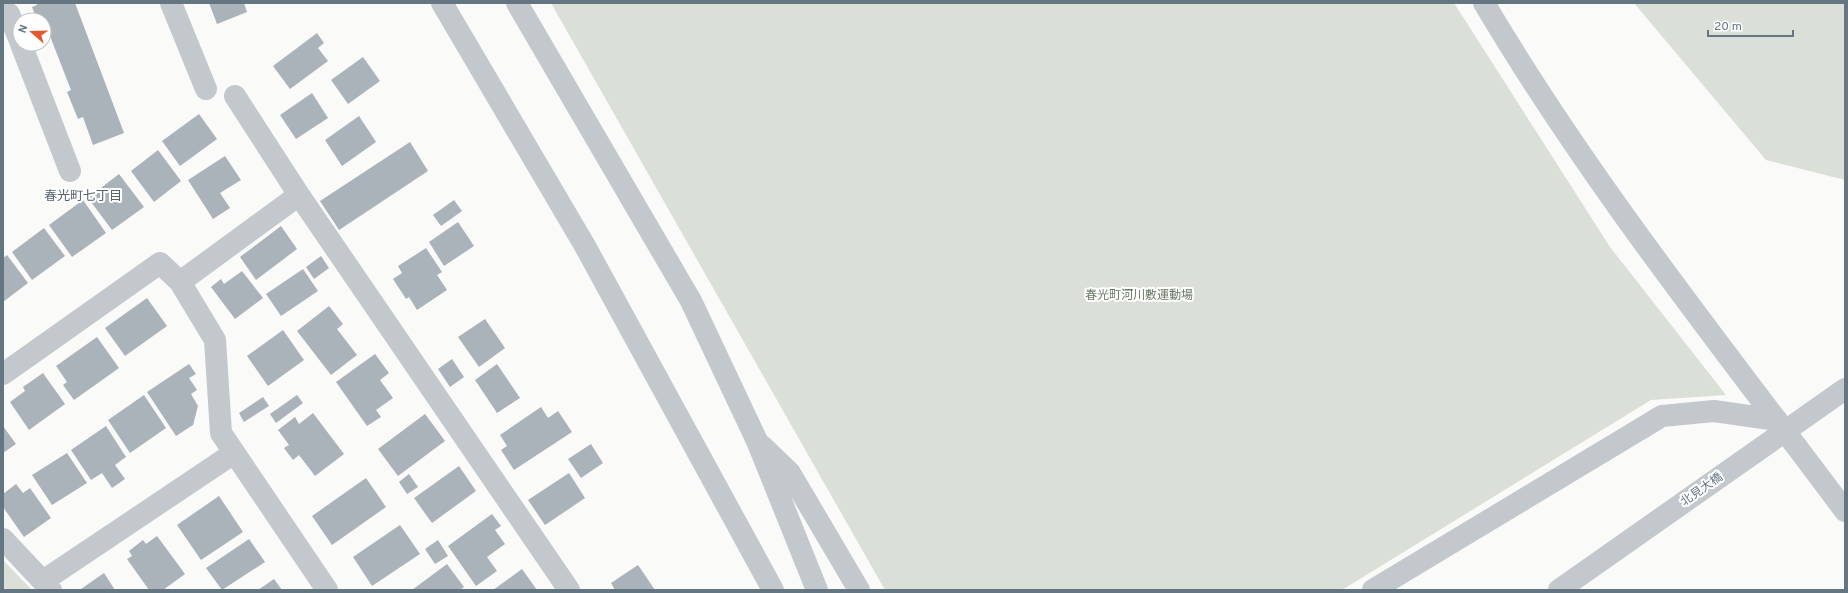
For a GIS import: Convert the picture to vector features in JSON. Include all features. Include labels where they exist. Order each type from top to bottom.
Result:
[{"type":"street","points":[[172,3],[206,89]]},
{"type":"street","points":[[442,3],[585,246],[773,590]]},
{"type":"street","points":[[517,3],[691,301],[757,441],[817,590]]},
{"type":"street","points":[[1484,3],[1518,60],[1636,232],[1845,511]]},
{"type":"street","points":[[3,9],[9,14],[12,21]]},
{"type":"street","points":[[24,52],[70,171]]},
{"type":"street","points":[[235,96],[299,194],[569,590]]},
{"type":"street","points":[[180,282],[299,194]]},
{"type":"street","points":[[3,374],[160,263],[180,282],[215,340],[221,433],[327,590]]},
{"type":"street","name":"北見大橋","points":[[1559,590],[1845,389]]},
{"type":"street","points":[[1373,590],[1662,416],[1714,411],[1777,420]]},
{"type":"street","points":[[757,441],[790,473],[859,590]]},
{"type":"street","points":[[3,539],[47,585],[234,453]]},
{"type":"green space","name":"春光町河川敷運動場","points":[[551,3],[1454,3],[1610,247],[1726,395],[1651,400],[1342,590],[885,590]]},
{"type":"green space","points":[[1634,3],[1845,3],[1845,180],[1766,160]]},
{"type":"green space","points":[[3,560],[32,590],[3,590]]},
{"type":"building","points":[[36,3],[75,3],[124,133],[93,145],[83,117],[78,119],[67,92],[71,90],[52,41],[52,12],[34,12],[32,7],[37,5]]},
{"type":"building","points":[[209,3],[244,3],[247,12],[217,24]]},
{"type":"building","points":[[317,33],[324,43],[318,48],[328,61],[290,89],[273,66]]},
{"type":"building","points":[[363,57],[380,81],[348,104],[331,80]]},
{"type":"building","points":[[312,93],[328,118],[296,139],[280,115]]},
{"type":"building","points":[[199,114],[217,139],[180,166],[162,141]]},
{"type":"building","points":[[359,116],[376,142],[342,166],[325,140]]},
{"type":"building","points":[[410,142],[428,171],[339,230],[320,201]]},
{"type":"building","points":[[158,150],[181,181],[154,202],[131,171]]},
{"type":"building","points":[[225,156],[241,180],[220,193],[230,208],[213,219],[188,180]]},
{"type":"building","points":[[119,174],[144,207],[112,230],[88,198]]},
{"type":"building","points":[[83,200],[106,233],[72,257],[49,225]]},
{"type":"building","points":[[454,200],[462,211],[441,226],[433,215]]},
{"type":"building","points":[[458,222],[474,246],[444,266],[429,242]]},
{"type":"building","points":[[281,226],[297,249],[256,280],[240,257]]},
{"type":"building","points":[[44,228],[65,256],[32,280],[12,252]]},
{"type":"building","points":[[426,248],[442,272],[437,275],[447,290],[417,310],[409,297],[406,299],[393,279],[402,273],[398,266]]},
{"type":"building","points":[[7,255],[28,283],[3,302],[3,258]]},
{"type":"building","points":[[321,256],[329,268],[314,279],[306,267]]},
{"type":"building","points":[[303,269],[318,291],[281,316],[266,294]]},
{"type":"building","points":[[242,271],[263,298],[235,319],[211,287],[221,279],[224,284]]},
{"type":"building","points":[[147,298],[167,326],[125,356],[105,328]]},
{"type":"building","points":[[329,306],[343,324],[337,329],[357,355],[331,375],[297,331]]},
{"type":"building","points":[[485,319],[505,348],[479,367],[458,337]]},
{"type":"building","points":[[283,330],[304,360],[268,386],[247,356]]},
{"type":"building","points":[[97,337],[119,368],[74,400],[63,385],[67,382],[56,366]]},
{"type":"building","points":[[375,354],[389,373],[380,380],[393,398],[376,410],[381,417],[367,426],[336,382]]},
{"type":"building","points":[[452,359],[464,377],[450,387],[438,369]]},
{"type":"building","points":[[189,364],[196,374],[189,378],[197,390],[191,394],[198,406],[193,425],[176,436],[147,392]]},
{"type":"building","points":[[497,364],[520,398],[497,413],[475,380]]},
{"type":"building","points":[[43,373],[65,404],[29,430],[10,402],[25,391],[23,387]]},
{"type":"building","points":[[144,395],[166,428],[130,453],[108,420]]},
{"type":"building","points":[[297,395],[303,403],[276,423],[270,414]]},
{"type":"building","points":[[263,397],[269,406],[244,422],[239,413]]},
{"type":"building","points":[[541,407],[548,418],[558,411],[572,432],[514,470],[501,450],[507,446],[500,435]]},
{"type":"building","points":[[313,413],[344,454],[315,476],[299,455],[293,460],[284,448],[289,445],[278,430],[295,417],[299,424]]},
{"type":"building","points":[[425,414],[445,441],[398,476],[378,449]]},
{"type":"building","points":[[3,426],[16,444],[3,453]]},
{"type":"building","points":[[106,426],[126,457],[115,465],[125,479],[112,488],[102,473],[91,480],[71,450]]},
{"type":"building","points":[[591,444],[603,463],[581,478],[568,459]]},
{"type":"building","points":[[67,453],[87,483],[52,505],[32,475]]},
{"type":"building","points":[[459,466],[476,491],[432,523],[414,498]]},
{"type":"building","points":[[569,473],[585,498],[545,525],[528,500]]},
{"type":"building","points":[[409,474],[418,487],[407,494],[399,482]]},
{"type":"building","points":[[366,478],[386,507],[332,545],[312,516]]},
{"type":"building","points":[[16,484],[23,493],[30,488],[51,518],[24,537],[3,507],[3,494]]},
{"type":"building","points":[[219,496],[243,532],[201,560],[177,525]]},
{"type":"building","points":[[492,514],[501,526],[495,530],[505,544],[487,557],[497,571],[476,586],[448,546]]},
{"type":"building","points":[[400,525],[420,554],[372,586],[353,557]]},
{"type":"building","points":[[157,536],[185,574],[163,590],[149,590],[127,559],[132,556],[129,551],[143,540],[146,544]]},
{"type":"building","points":[[249,539],[265,562],[222,590],[206,568]]},
{"type":"building","points":[[438,540],[448,556],[435,564],[425,549]]},
{"type":"building","points":[[447,564],[464,587],[460,590],[412,590]]},
{"type":"building","points":[[638,565],[655,590],[615,590],[611,583]]},
{"type":"building","points":[[522,569],[537,590],[493,590]]},
{"type":"building","points":[[104,573],[115,590],[81,589]]},
{"type":"building","points":[[274,579],[282,590],[258,590]]},
{"type":"district","name":"春光町七丁目","points":[[83,197]]}]
